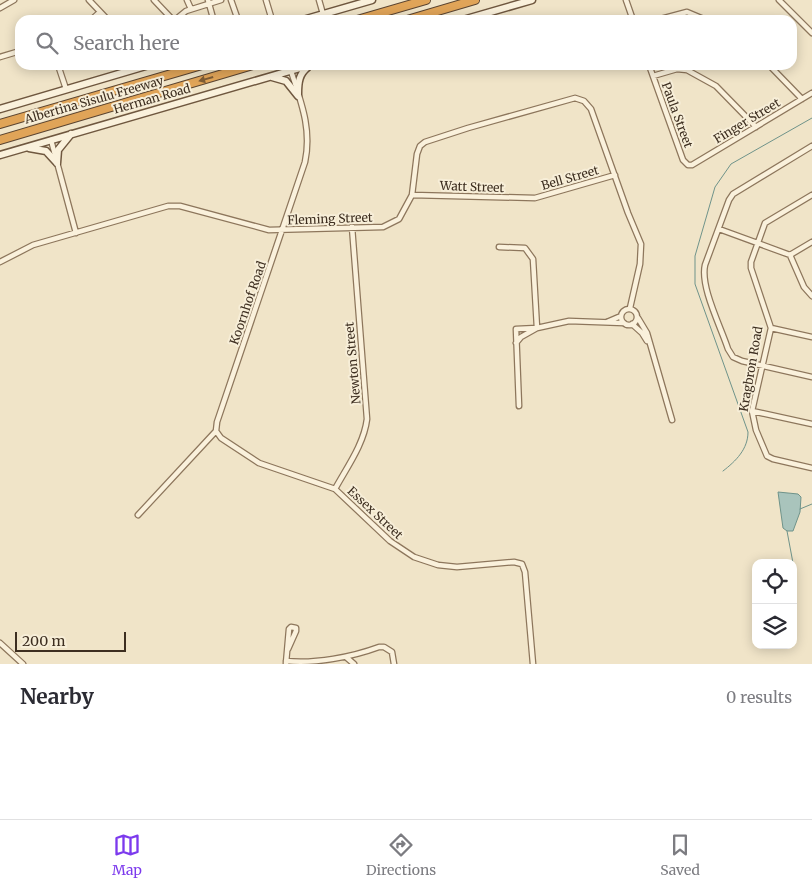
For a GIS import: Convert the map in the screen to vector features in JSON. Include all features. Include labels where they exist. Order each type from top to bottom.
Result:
[{"type":"highway","points":[[374,15],[426,0]]},
{"type":"highway","points":[[424,15],[475,0]]},
{"type":"highway","name":"Albertina Sisulu Freeway","points":[[0,124],[185,70]]},
{"type":"highway","name":"Albertina Sisulu Freeway","points":[[0,140],[236,70]]},
{"type":"main road","points":[[320,15],[372,0]]},
{"type":"main road","points":[[480,15],[532,0]]},
{"type":"main road","points":[[0,109],[127,70]]},
{"type":"main road","name":"Herman Road","points":[[0,155],[294,70]]},
{"type":"main road","points":[[298,94],[300,76],[305,70]]},
{"type":"main road","points":[[269,77],[286,81],[298,94]]},
{"type":"main road","points":[[57,162],[58,150],[72,133]]},
{"type":"main road","points":[[23,148],[44,150],[57,162]]},
{"type":"street","points":[[0,8],[4,2],[14,0]]},
{"type":"street","points":[[89,0],[103,15]]},
{"type":"street","points":[[154,0],[169,15]]},
{"type":"street","points":[[187,0],[191,9]]},
{"type":"street","points":[[181,14],[209,2],[221,0]]},
{"type":"street","points":[[232,0],[236,15]]},
{"type":"street","points":[[266,0],[270,15]]},
{"type":"street","points":[[319,0],[323,14]]},
{"type":"street","points":[[626,0],[631,15]]},
{"type":"street","points":[[779,0],[794,15]]},
{"type":"street","points":[[209,2],[213,15]]},
{"type":"street","points":[[97,15],[100,12]]},
{"type":"street","points":[[676,15],[687,12],[694,15]]},
{"type":"street","points":[[797,18],[812,33]]},
{"type":"street","points":[[0,57],[15,52]]},
{"type":"street","points":[[60,70],[66,89]]},
{"type":"street","name":"Paula Street","points":[[651,70],[683,160],[686,164],[692,165]]},
{"type":"street","points":[[653,76],[676,70]]},
{"type":"street","points":[[683,70],[716,86],[756,127]]},
{"type":"street","points":[[774,70],[802,99]]},
{"type":"street","name":"Koornhof Road","points":[[138,515],[216,431],[299,183],[308,148],[307,127],[291,71]]},
{"type":"street","name":"Finger Street","points":[[692,165],[812,93]]},
{"type":"street","name":"Fleming Street","points":[[0,262],[33,245],[158,208],[174,206],[257,228],[283,230],[381,227],[390,225],[399,219],[412,195],[418,152],[425,142],[573,98],[584,101],[591,109],[641,244],[630,308]]},
{"type":"street","points":[[50,140],[76,233]]},
{"type":"street","points":[[812,146],[733,194],[729,200],[705,265],[704,278],[731,355],[736,359],[812,377]]},
{"type":"street","name":"Bell Street","points":[[531,198],[615,175]]},
{"type":"street","name":"Watt Street","points":[[412,195],[531,198]]},
{"type":"street","name":"Kragbron Road","points":[[812,195],[767,222],[751,262],[751,268],[771,328],[752,411],[756,430],[767,456],[812,468]]},
{"type":"street","name":"Newton Street","points":[[335,488],[359,446],[365,432],[367,419],[352,228]]},
{"type":"street","points":[[719,229],[790,255],[812,242]]},
{"type":"street","points":[[499,247],[525,248],[533,258],[537,328]]},
{"type":"street","points":[[790,255],[804,289],[812,296]]},
{"type":"street","points":[[605,322],[621,316],[624,310],[630,308],[636,312],[645,328],[659,370],[672,420]]},
{"type":"street","points":[[621,316],[624,323]]},
{"type":"street","points":[[632,324],[638,318]]},
{"type":"street","points":[[519,406],[516,329],[537,328],[569,321],[624,323],[632,324],[650,344]]},
{"type":"street","points":[[516,344],[521,337],[537,328]]},
{"type":"street","points":[[771,328],[812,337]]},
{"type":"street","points":[[752,411],[812,424]]},
{"type":"street","name":"Essex Street","points":[[216,431],[221,438],[259,463],[335,488],[390,541],[406,553],[419,559],[438,565],[457,567],[514,562],[522,564],[525,572],[533,664]]},
{"type":"street","points":[[0,643],[23,664]]},
{"type":"street","points":[[288,649],[286,663],[297,664],[346,657],[384,647],[392,652],[394,664]]},
{"type":"street","points":[[346,657],[355,664],[358,654]]},
{"type":"water","points":[[778,492],[798,494],[801,497],[800,512],[793,531],[787,531],[783,528]]},
{"type":"waterway","points":[[723,471],[744,449],[748,432],[695,284],[695,256],[715,187],[731,164],[812,118]]},
{"type":"waterway","points":[[800,509],[812,504]]},
{"type":"waterway","points":[[787,531],[792,559]]}]
